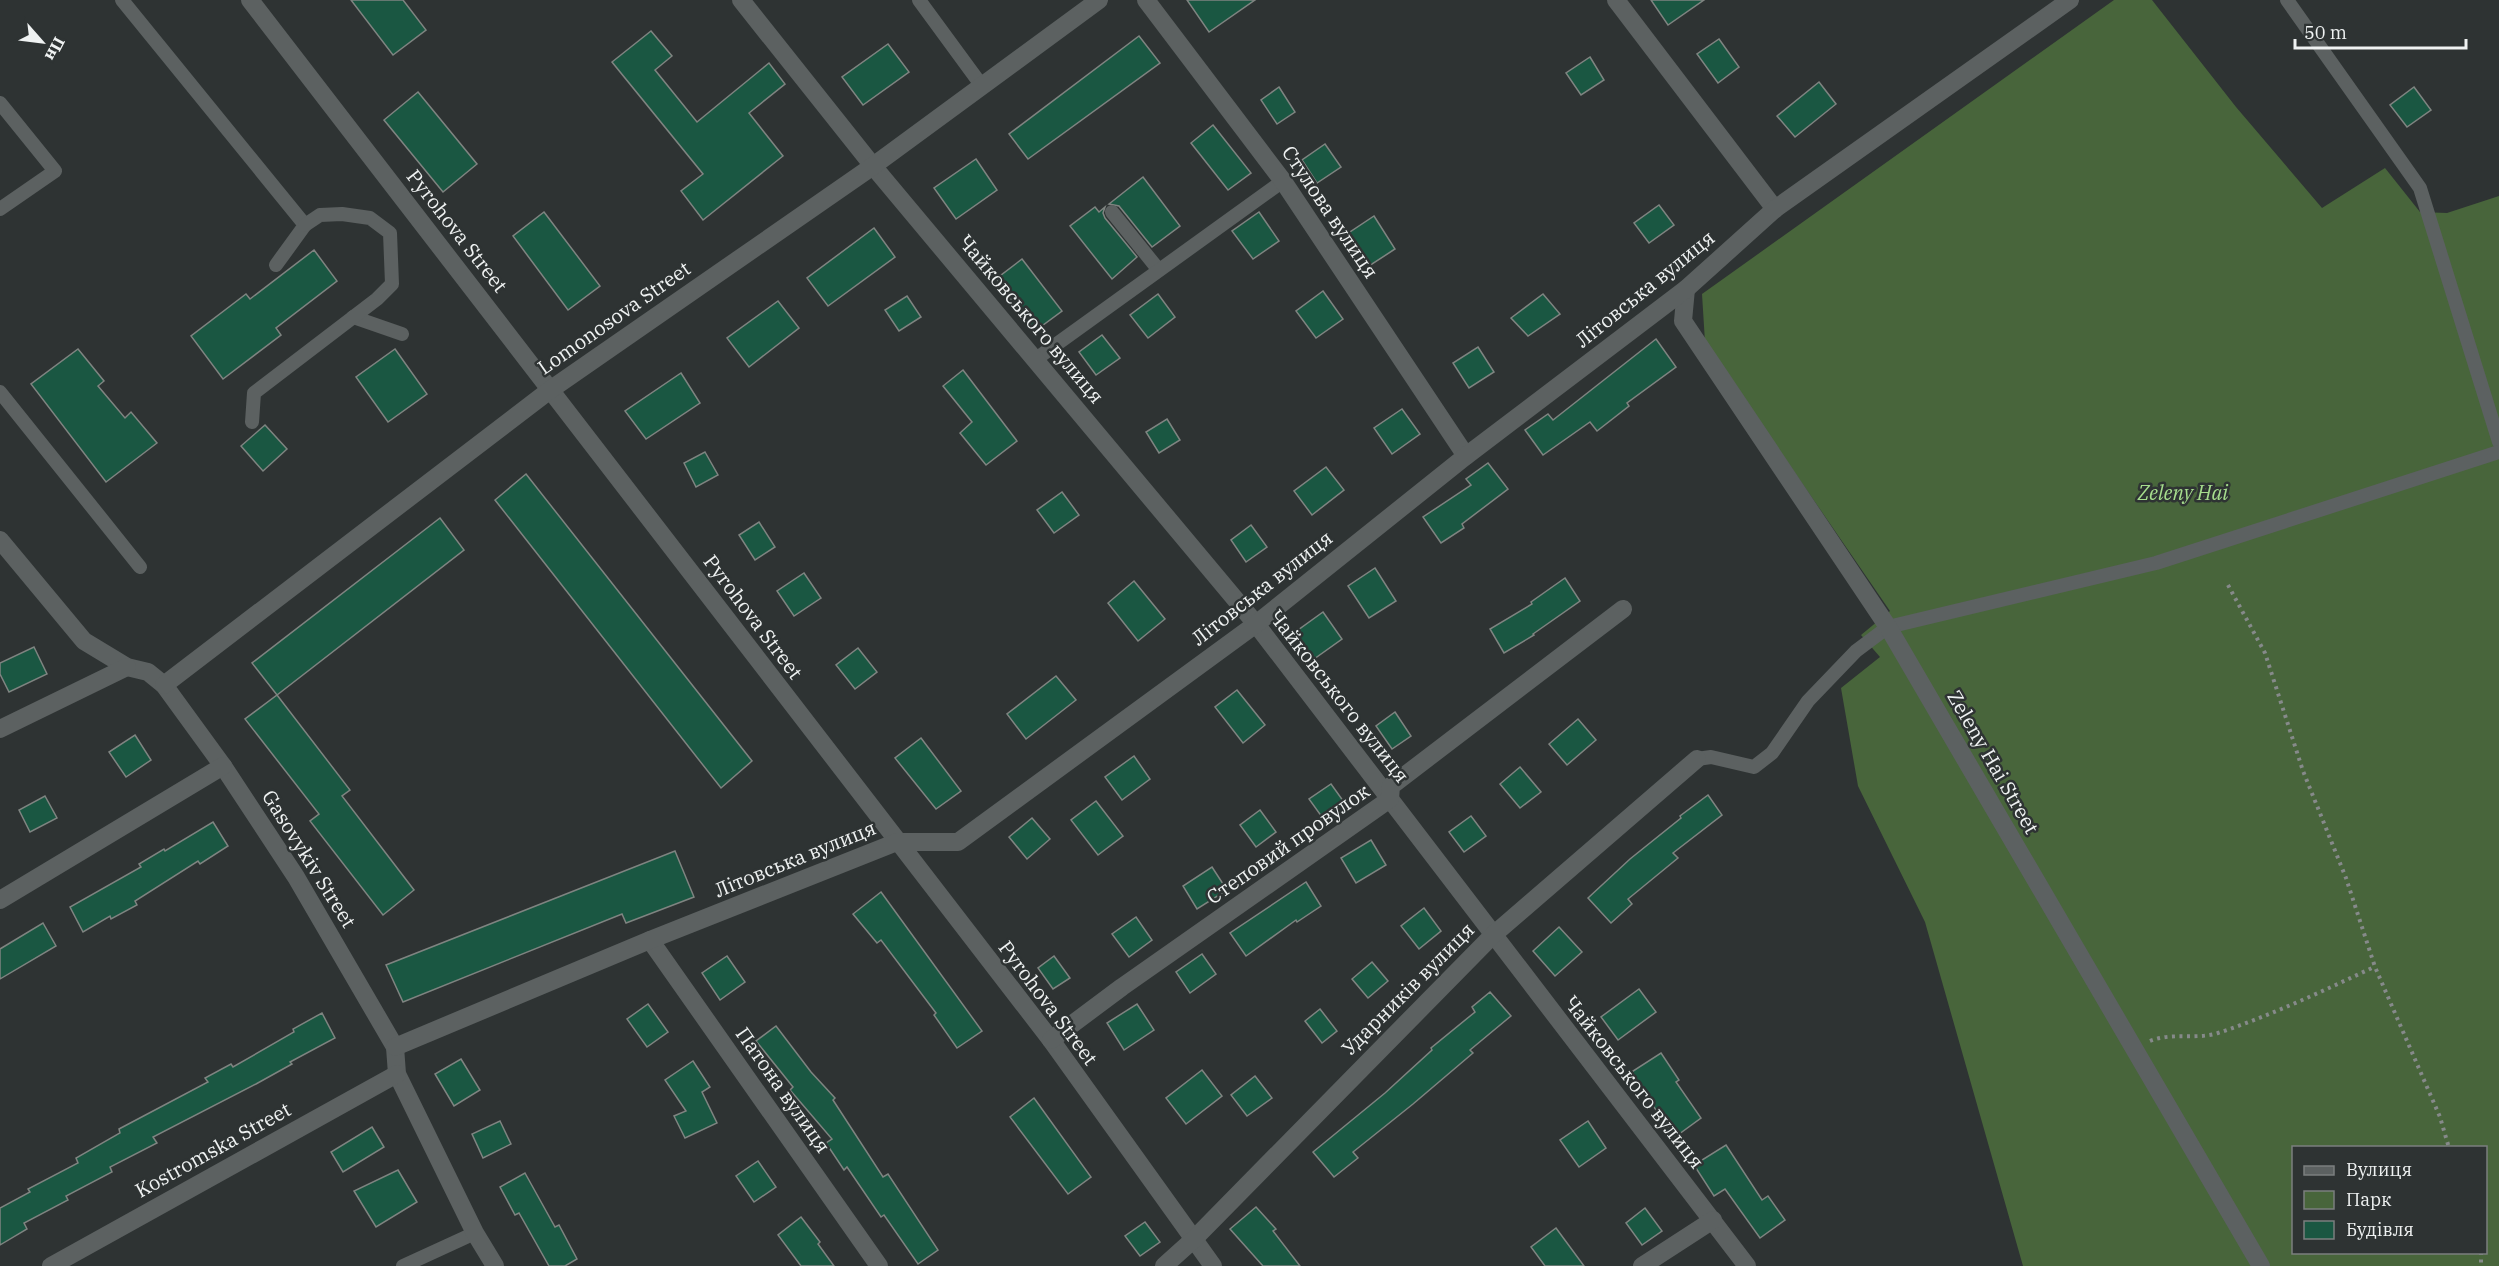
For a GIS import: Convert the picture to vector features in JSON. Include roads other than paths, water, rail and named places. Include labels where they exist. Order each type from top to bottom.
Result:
[{"type":"street","name":"Pyrohova Street","points":[[250,0],[1051,1040],[1213,1266]]},
{"type":"street","name":"Lomonosova Street","points":[[164,685],[550,390],[873,166],[1099,0]]},
{"type":"street","name":"Стулова вулиця","points":[[1146,0],[1283,181],[1466,456]]},
{"type":"street","points":[[1616,0],[1775,209]]},
{"type":"street","name":"Літовська вулиця","points":[[395,1047],[650,940],[897,842],[958,842],[1256,624],[1466,456],[1686,289],[1775,209],[2070,0]]},
{"type":"street","name":"Чайковського вулиця","points":[[748,2],[873,166],[1036,358],[1256,624],[1492,936],[1747,1266]]},
{"type":"street","name":"Zeleny Hai Street","points":[[1686,289],[1683,321],[1888,627],[2261,1266]]},
{"type":"street","name":"Gasovykiv Street","points":[[0,540],[84,640],[127,667],[148,672],[164,685],[223,766],[297,877],[395,1047],[397,1074],[475,1233],[495,1266]]},
{"type":"street","name":"Степовий провулок","points":[[1051,1040],[1122,987],[1390,799],[1391,786],[1623,609]]},
{"type":"street","points":[[0,729],[127,667]]},
{"type":"street","name":"Ударників вулиця","points":[[1164,1266],[1194,1239],[1492,936],[1697,759]]},
{"type":"street","points":[[0,900],[223,766]]},
{"type":"street","name":"Патона вулиця","points":[[650,940],[879,1266]]},
{"type":"street","name":"Kostromska Street","points":[[51,1266],[397,1074]]},
{"type":"street","points":[[1641,1266],[1713,1220]]},
{"type":"lane","points":[[122,0],[305,225]]},
{"type":"lane","points":[[919,0],[982,86]]},
{"type":"lane","points":[[2287,0],[2420,188],[2499,442]]},
{"type":"lane","points":[[0,103],[55,171],[0,209]]},
{"type":"lane","points":[[1036,358],[1283,181]]},
{"type":"lane","points":[[1112,212],[1158,269]]},
{"type":"lane","points":[[252,423],[254,393],[392,284],[390,233],[370,218],[342,214],[320,215],[305,225],[276,265]]},
{"type":"lane","points":[[353,317],[402,334]]},
{"type":"lane","points":[[0,392],[140,567]]},
{"type":"lane","points":[[1697,759],[1711,757],[1754,767],[1772,753],[1808,701],[1856,651],[1888,627],[2156,563],[2499,452]]},
{"type":"lane","points":[[411,1265],[475,1233]]},
{"type":"park label","name":"Zeleny Hai","points":[[2183,493]]}]
